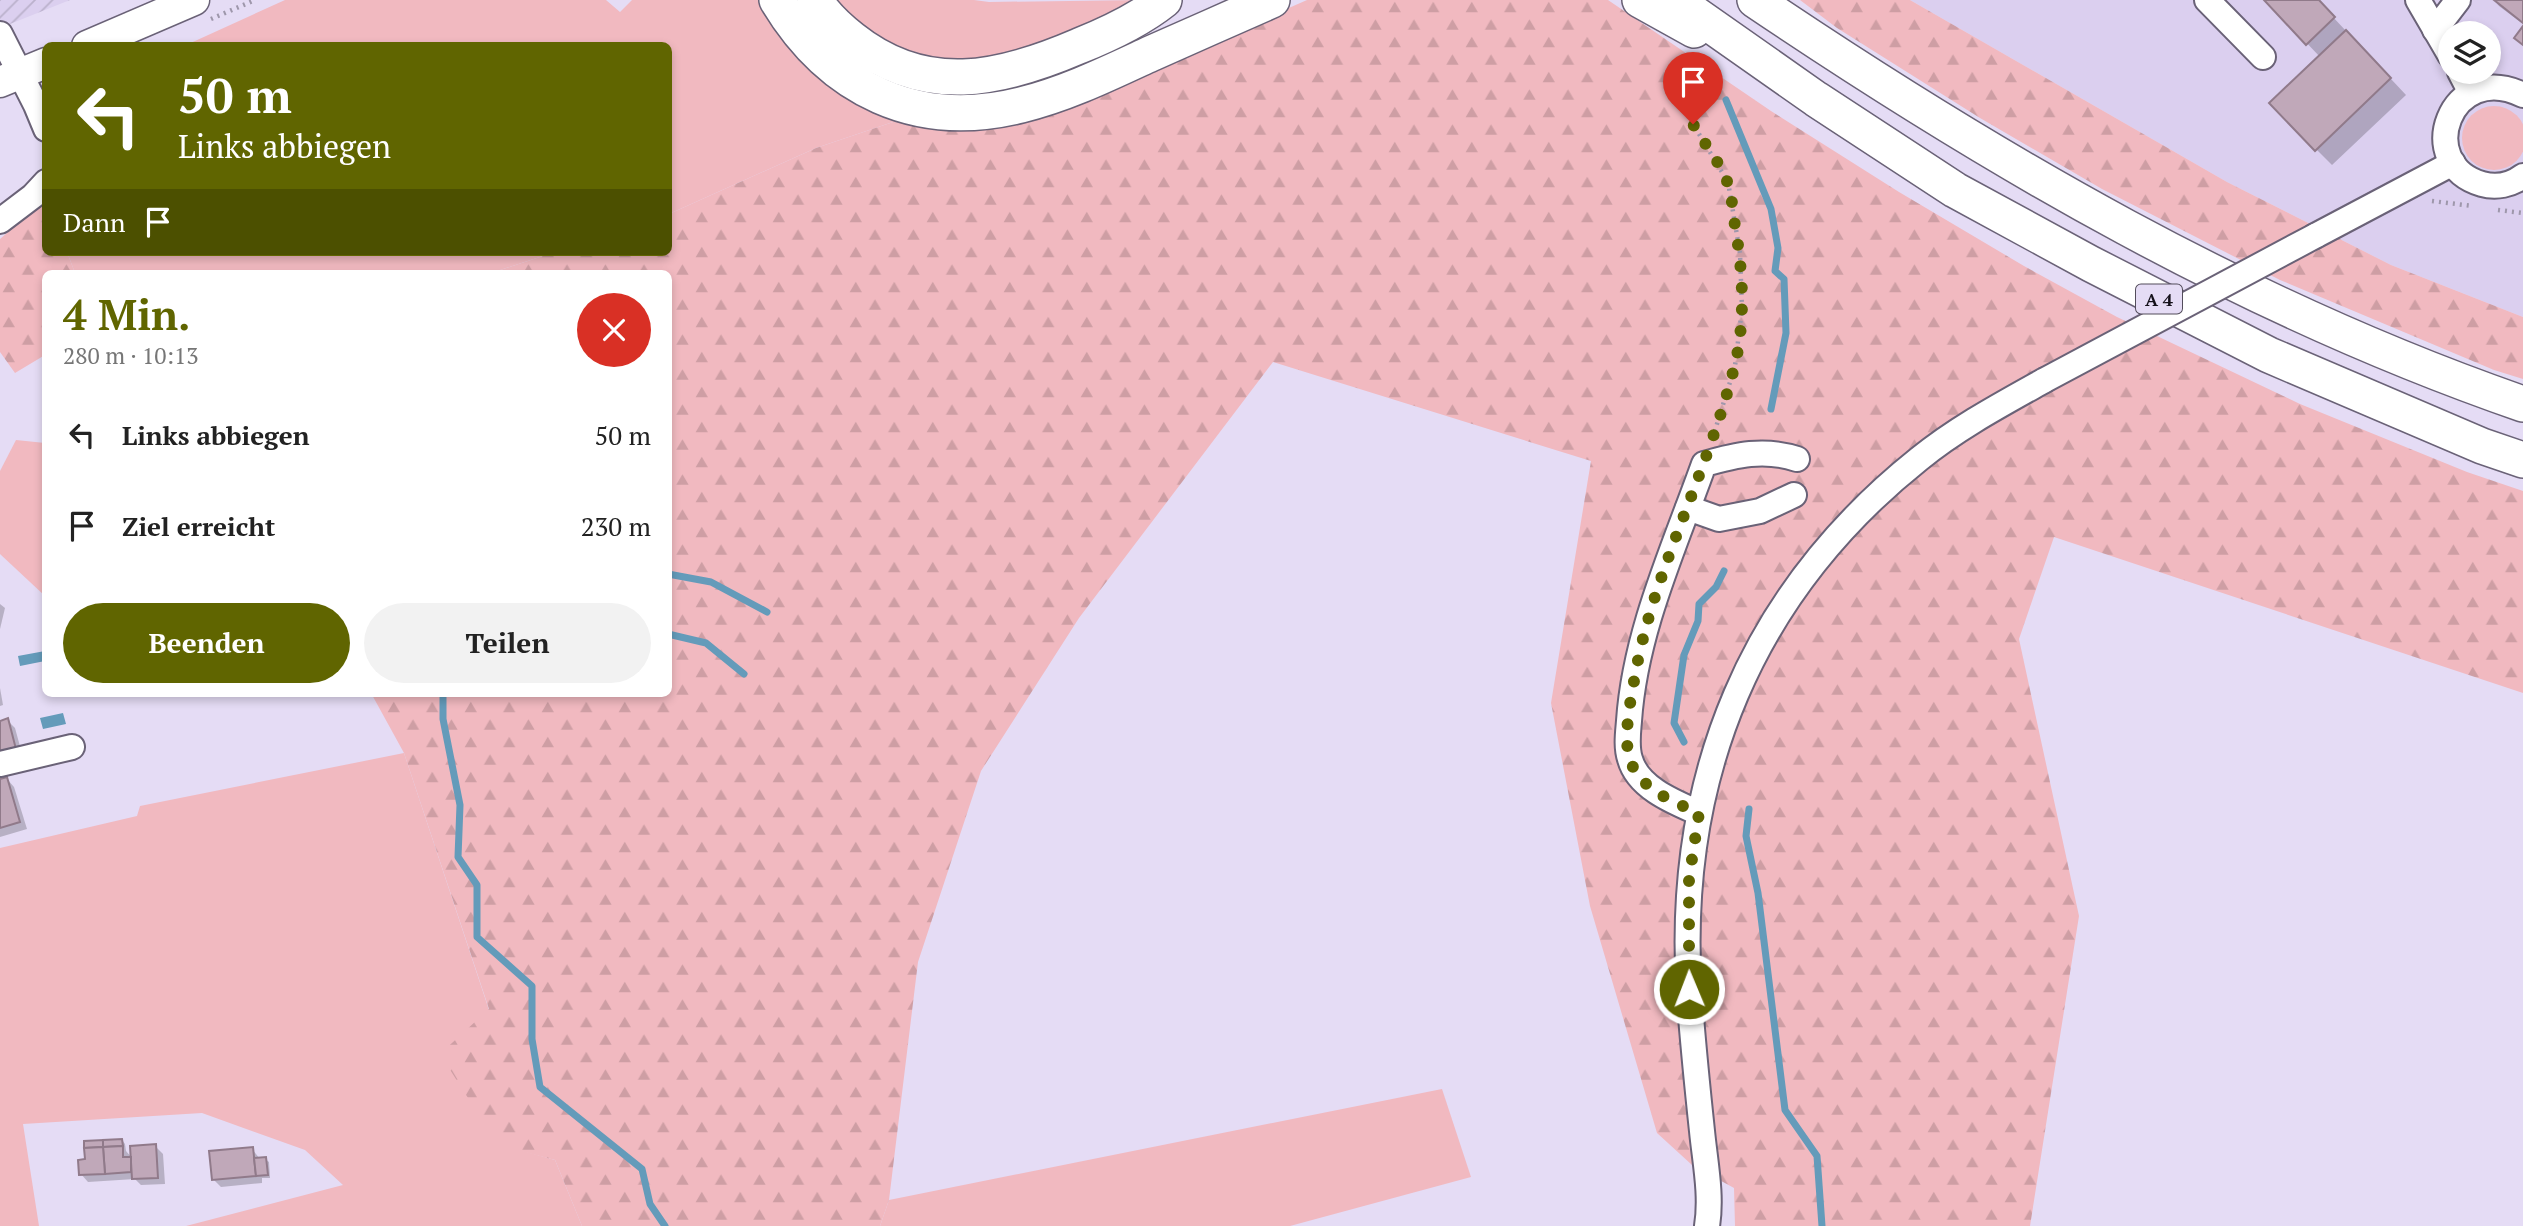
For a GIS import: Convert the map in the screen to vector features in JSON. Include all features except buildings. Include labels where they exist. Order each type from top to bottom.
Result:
[{"type":"highway","points":[[777,0],[808,45],[853,82],[898,103],[927,110],[962,113],[988,111],[1043,99],[1118,69],[1272,0]]},
{"type":"highway","points":[[815,0],[841,31],[867,51],[917,74],[945,78],[974,77],[1032,65],[1119,28],[1164,0]]},
{"type":"highway","points":[[1640,0],[1816,99]]},
{"type":"highway","name":"A 4","points":[[1675,0],[1816,99],[1955,190],[2258,349],[2482,446],[2523,460]]},
{"type":"highway","name":"A 4","points":[[1755,0],[1938,120],[2093,210],[2282,306],[2473,387],[2523,404]]},
{"type":"main road","points":[[96,42],[194,0]]},
{"type":"street","points":[[2207,0],[2263,57]]},
{"type":"street","points":[[2418,0],[2438,35]]},
{"type":"street","points":[[2435,30],[2458,0]]},
{"type":"street","points":[[0,34],[22,73],[42,120]]},
{"type":"street","points":[[2466,84],[2462,99],[2449,118],[2445,141],[2453,163],[2474,181],[2488,186],[2502,185],[2523,177]]},
{"type":"street","points":[[2472,84],[2484,88],[2498,87],[2523,96]]},
{"type":"street","points":[[1707,1226],[1708,1186],[1689,989],[1689,879],[1699,813],[1719,737],[1749,664],[1788,598],[1810,567],[1859,512],[1921,457],[1991,411],[2453,163]]},
{"type":"street","points":[[0,221],[42,186]]},
{"type":"street","points":[[1699,813],[1662,797],[1637,772],[1629,758],[1631,700],[1640,648],[1660,582],[1704,464],[1734,455],[1777,452],[1797,459]]},
{"type":"street","points":[[1688,508],[1719,519],[1760,511],[1794,495]]},
{"type":"street","points":[[0,764],[72,747]]},
{"type":"path","points":[[1670,86],[1728,183],[1740,253],[1742,309],[1735,366],[1704,464]]},
{"type":"path","points":[[2393,194],[2482,208]]},
{"type":"path","points":[[2496,210],[2523,214]]},
{"type":"shaded area","points":[[0,0],[70,0],[0,28]]},
{"type":"shaded area","points":[[1910,0],[2523,0],[2523,317],[2391,265],[2227,182]]},
{"type":"green space","points":[[285,0],[606,0],[620,12],[632,0],[762,0],[902,119],[816,148],[672,213],[672,42],[193,42]]},
{"type":"green space","points":[[832,0],[1142,0],[1011,57],[935,64],[885,46]]},
{"type":"green space","points":[[1307,0],[1608,0],[1771,111],[1899,192],[2117,317],[2300,404],[2467,472],[2523,491],[2523,693],[2054,537],[2019,639],[2079,916],[2030,1226],[1735,1226],[1734,1188],[1692,1165],[1657,1133],[1590,906],[1551,703],[1591,461],[1273,362],[1079,618],[981,771],[918,962],[889,1200],[880,1226],[582,1226],[555,1160],[498,1145],[440,1054],[489,1009],[404,753],[373,697],[672,697],[672,270],[500,270],[543,256],[672,256],[672,213],[816,148],[902,119],[928,125],[1257,22]]},
{"type":"green space","points":[[1800,0],[1910,0],[2227,182],[2391,265],[2523,317],[2523,379],[2494,370],[2280,280],[2102,189],[1980,118],[1837,28]]},
{"type":"green space","points":[[2488,106],[2500,106],[2512,111],[2524,126],[2524,150],[2512,165],[2500,170],[2488,170],[2476,165],[2467,156],[2462,144],[2462,132],[2467,120],[2476,111]]},
{"type":"green space","points":[[42,203],[42,256],[69,256],[74,270],[42,270],[42,357],[15,373],[0,352],[0,239]]},
{"type":"green space","points":[[69,256],[543,256],[500,270],[74,270]]},
{"type":"green space","points":[[16,440],[42,443],[42,593],[0,554],[0,471]]},
{"type":"green space","points":[[404,753],[489,1010],[498,1144],[555,1160],[582,1226],[186,1226],[343,1185],[305,1150],[202,1113],[23,1124],[39,1226],[0,1226],[0,848],[137,816],[140,806]]},
{"type":"green space","points":[[1442,1089],[1471,1177],[1290,1226],[880,1226],[889,1200]]},
{"type":"water","points":[[42,652],[42,662],[20,666],[18,656]]},
{"type":"water","points":[[63,713],[66,724],[43,729],[40,718]]},
{"type":"waterway","points":[[1726,100],[1771,209],[1778,248],[1775,271],[1784,279],[1786,333],[1771,409]]},
{"type":"waterway","points":[[1684,742],[1674,723],[1684,655],[1698,621],[1699,604],[1716,587],[1724,571]]},
{"type":"waterway","points":[[672,575],[711,582],[767,612]]},
{"type":"waterway","points":[[672,635],[706,643],[744,674]]},
{"type":"waterway","points":[[443,697],[443,719],[460,805],[458,857],[477,885],[477,937],[532,986],[532,1039],[540,1087],[642,1169],[650,1204],[665,1226]]},
{"type":"waterway","points":[[1749,809],[1746,836],[1758,893],[1785,1110],[1817,1156],[1822,1226]]},
{"type":"route","points":[[1689,989],[1689,879],[1699,813],[1662,797],[1637,772],[1629,758],[1628,739],[1631,700],[1640,648],[1660,582],[1704,464],[1735,366],[1742,309],[1740,253],[1728,183],[1693,124]]}]
